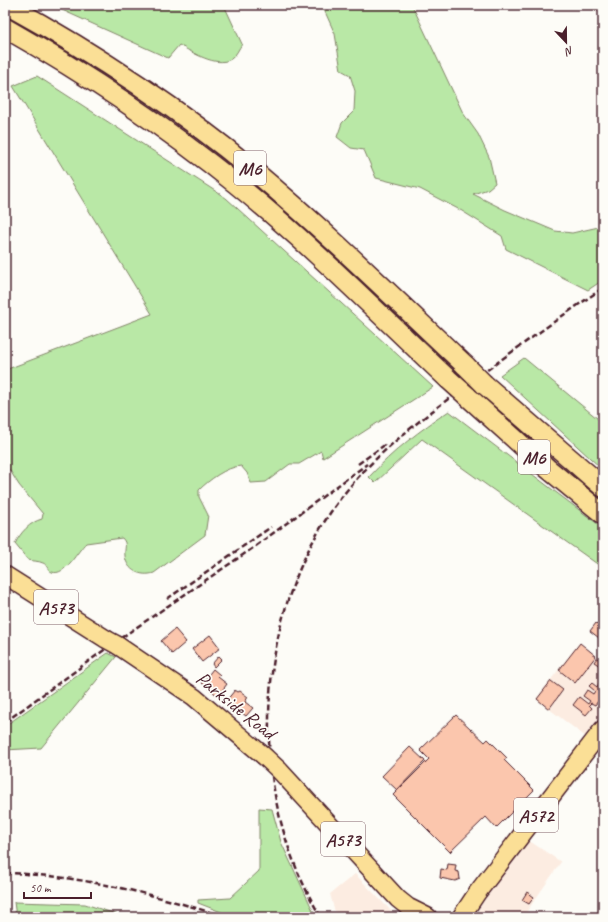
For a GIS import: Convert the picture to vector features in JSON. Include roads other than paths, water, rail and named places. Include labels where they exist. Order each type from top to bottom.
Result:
[{"type":"highway","name":"M6","points":[[8,5],[96,57],[148,91],[241,160],[304,213],[484,384],[603,487]]},
{"type":"highway","name":"M6","points":[[5,28],[89,77],[137,109],[236,184],[287,227],[467,396],[547,468],[603,514]]},
{"type":"main road","name":"Parkside Road","points":[[5,575],[112,642],[194,697],[279,770],[411,912],[428,917]]},
{"type":"main road","name":"A572","points":[[461,917],[477,893],[603,728]]},
{"type":"railway","points":[[321,917],[297,871],[288,846],[275,796],[269,744],[271,686],[275,655],[281,623],[290,593],[302,564],[316,535],[333,508],[353,483],[381,454],[427,415],[459,391],[603,288]]},
{"type":"railway","points":[[358,464],[386,444]]},
{"type":"railway","points":[[5,722],[118,640],[253,548],[367,464]]},
{"type":"railway","points":[[167,599],[271,527]]},
{"type":"railway","points":[[5,873],[61,877],[116,887],[144,893],[225,917]]}]
